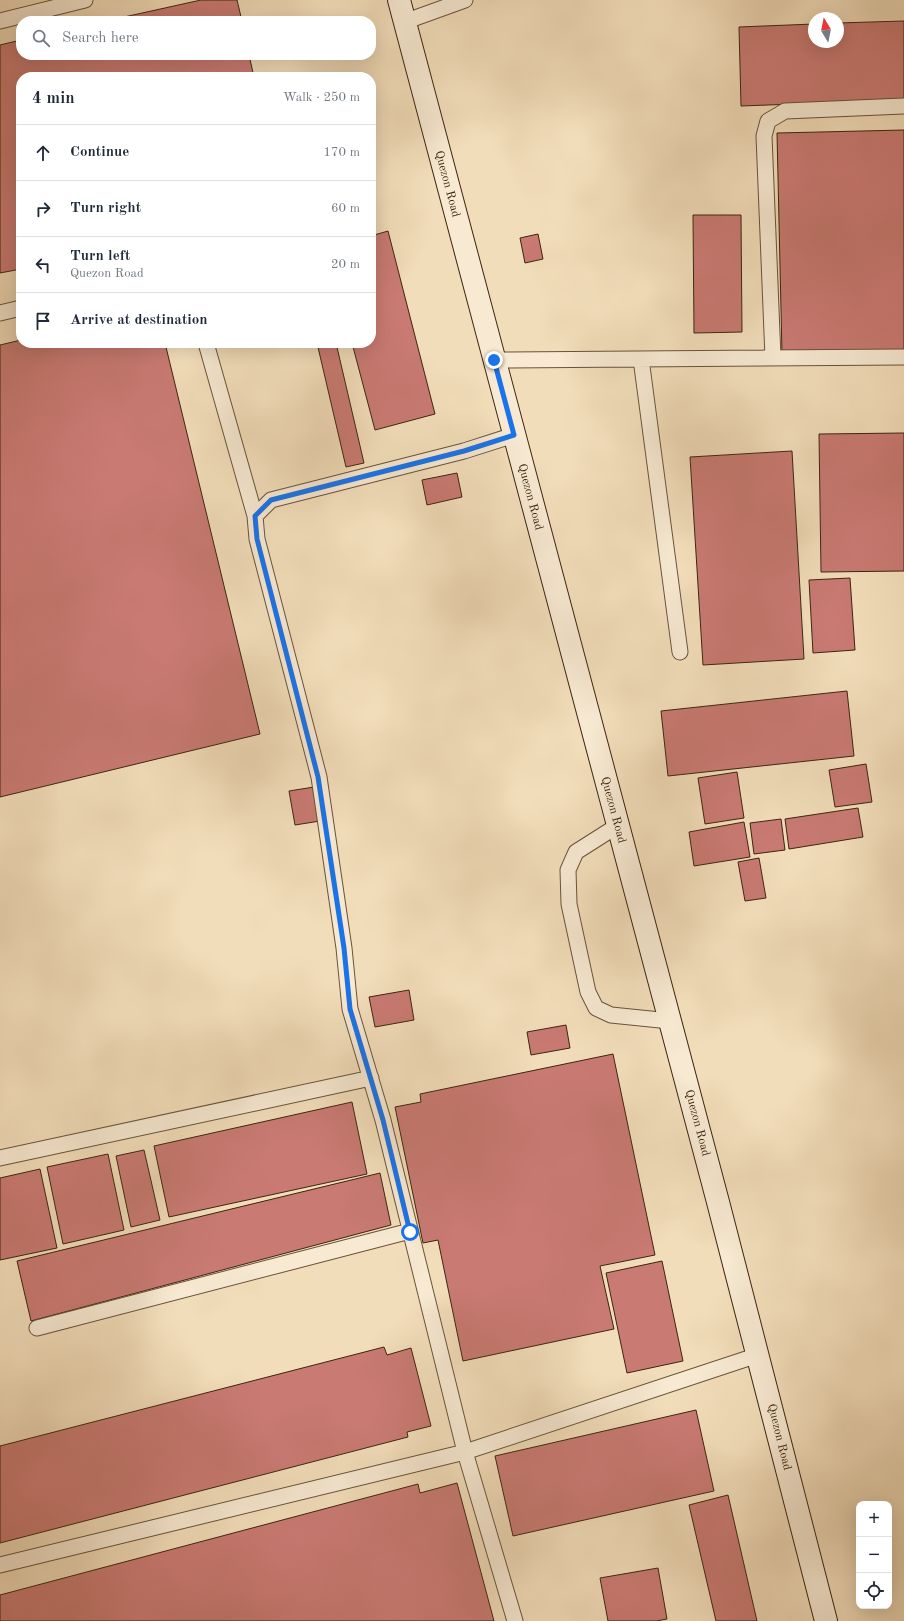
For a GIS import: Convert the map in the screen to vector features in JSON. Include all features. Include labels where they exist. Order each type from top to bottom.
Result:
[{"type":"main road","name":"Quezon Road","points":[[399,0],[617,826],[670,1021],[826,1621]]},
{"type":"lane","points":[[20,16],[85,0]]},
{"type":"lane","points":[[404,22],[465,0]]},
{"type":"lane","points":[[0,21],[16,17]]},
{"type":"lane","points":[[772,358],[764,136],[768,121],[785,111],[904,106]]},
{"type":"lane","points":[[0,313],[16,309]]},
{"type":"lane","points":[[207,348],[255,516],[257,539],[318,777],[344,948],[350,1009],[371,1078],[465,1452],[515,1621]]},
{"type":"lane","points":[[494,360],[904,356]]},
{"type":"lane","points":[[641,359],[680,652]]},
{"type":"lane","points":[[255,516],[271,500],[464,451],[514,435]]},
{"type":"lane","points":[[617,826],[576,852],[568,870],[569,904],[588,992],[596,1008],[611,1015],[670,1021]]},
{"type":"lane","points":[[0,1158],[371,1078]]},
{"type":"lane","points":[[37,1328],[410,1232]]},
{"type":"lane","points":[[0,1565],[465,1452],[758,1356]]},
{"type":"building","points":[[201,0],[237,0],[241,16],[129,16]]},
{"type":"building","points":[[904,21],[904,100],[741,106],[739,27],[808,24],[808,48],[844,48],[844,23]]},
{"type":"building","points":[[16,41],[16,60],[250,60],[253,72],[16,72],[16,270],[0,273],[0,45]]},
{"type":"building","points":[[904,130],[904,351],[782,354],[777,133]]},
{"type":"building","points":[[693,215],[741,215],[742,332],[694,333]]},
{"type":"building","points":[[388,231],[435,414],[375,430],[353,348],[376,348],[376,235]]},
{"type":"building","points":[[538,234],[543,259],[525,263],[520,238]]},
{"type":"building","points":[[16,341],[16,348],[166,348],[260,734],[0,797],[0,345]]},
{"type":"building","points":[[318,348],[337,348],[364,463],[346,467]]},
{"type":"building","points":[[904,433],[904,571],[821,572],[819,434]]},
{"type":"building","points":[[792,451],[804,659],[703,665],[690,457]]},
{"type":"building","points":[[457,473],[462,497],[427,505],[422,480]]},
{"type":"building","points":[[850,578],[855,650],[813,653],[809,580]]},
{"type":"building","points":[[847,691],[854,756],[668,776],[661,711]]},
{"type":"building","points":[[866,764],[872,802],[835,807],[829,770]]},
{"type":"building","points":[[737,772],[744,818],[705,824],[698,778]]},
{"type":"building","points":[[314,787],[320,821],[295,825],[289,791]]},
{"type":"building","points":[[858,808],[863,837],[789,849],[785,819]]},
{"type":"building","points":[[781,819],[785,850],[754,854],[750,823]]},
{"type":"building","points":[[744,822],[750,857],[694,866],[689,832]]},
{"type":"building","points":[[759,858],[766,898],[745,901],[738,862]]},
{"type":"building","points":[[409,990],[414,1020],[375,1027],[369,997]]},
{"type":"building","points":[[566,1025],[570,1048],[531,1055],[527,1032]]},
{"type":"building","points":[[613,1054],[655,1255],[600,1266],[614,1329],[463,1361],[438,1240],[423,1243],[395,1107],[421,1102],[420,1094]]},
{"type":"building","points":[[352,1102],[367,1174],[169,1217],[154,1146]]},
{"type":"building","points":[[144,1150],[160,1220],[131,1227],[116,1156]]},
{"type":"building","points":[[108,1154],[124,1230],[63,1244],[47,1167]]},
{"type":"building","points":[[40,1169],[57,1248],[0,1260],[0,1178]]},
{"type":"building","points":[[380,1173],[391,1225],[31,1321],[17,1261]]},
{"type":"building","points":[[662,1261],[683,1361],[627,1373],[606,1273]]},
{"type":"building","points":[[384,1347],[387,1355],[411,1348],[431,1426],[407,1432],[408,1437],[0,1543],[0,1446]]},
{"type":"building","points":[[696,1410],[714,1491],[513,1536],[495,1456]]},
{"type":"building","points":[[457,1483],[494,1621],[0,1621],[0,1595],[418,1484],[420,1493]]},
{"type":"building","points":[[728,1495],[757,1621],[716,1621],[689,1505]]},
{"type":"building","points":[[658,1568],[667,1619],[656,1621],[608,1621],[600,1578]]},
{"type":"route","points":[[410,1232],[398,1177],[383,1120],[350,1009],[344,948],[318,777],[257,539],[255,516],[271,500],[464,451],[514,435],[494,360]]}]
